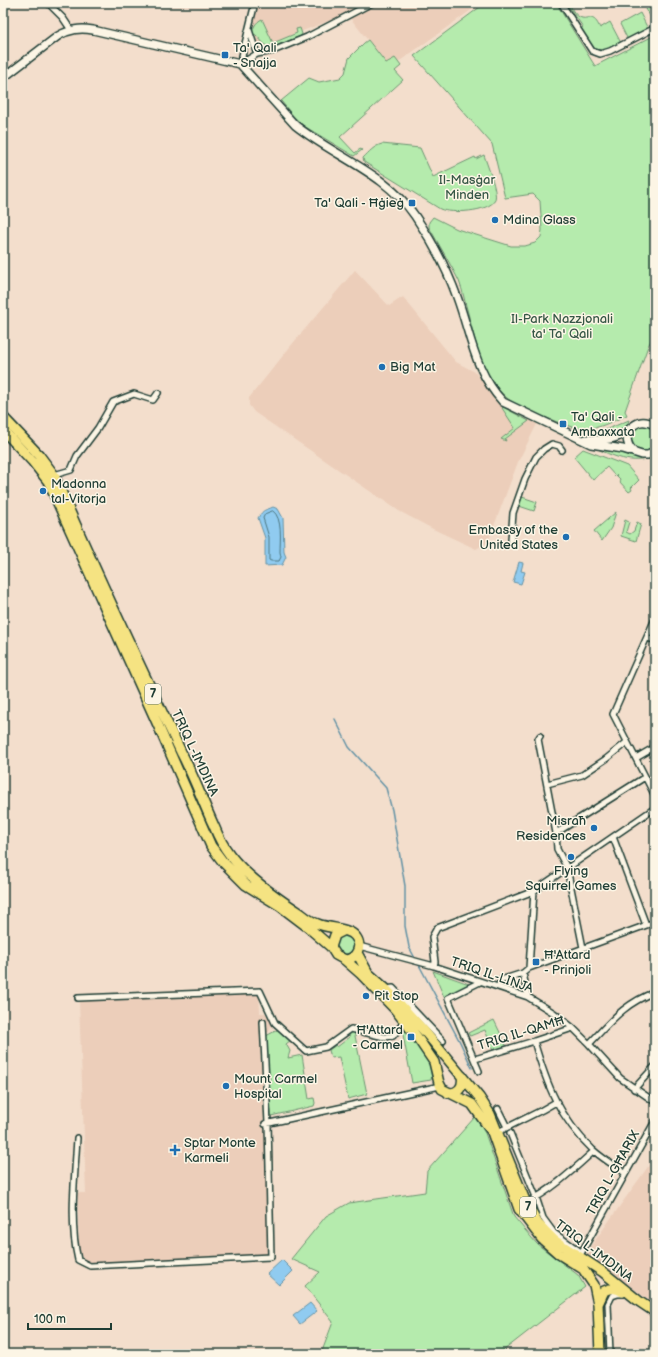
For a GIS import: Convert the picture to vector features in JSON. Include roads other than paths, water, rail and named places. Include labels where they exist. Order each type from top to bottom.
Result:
[{"type":"highway","name":"TRIQ L-IMDINA","points":[[3,416],[39,455],[54,475],[116,616],[183,754],[218,836],[229,855],[277,898],[317,924],[352,933],[356,936],[358,950],[368,973],[427,1030],[479,1097],[490,1114],[526,1203],[538,1224],[554,1240],[580,1255],[655,1312]]},
{"type":"highway","name":"TRIQ L-IMDINA","points":[[3,430],[33,462],[48,481],[211,846],[223,862],[246,885],[280,906],[331,947],[336,955],[345,960],[406,1021],[434,1062],[439,1083],[447,1093],[472,1104],[492,1132],[519,1209],[542,1239],[560,1254],[583,1269],[594,1285],[598,1304]]},
{"type":"highway","points":[[331,947],[335,935],[343,931]]},
{"type":"highway","points":[[345,960],[350,960],[354,957],[358,950]]},
{"type":"highway","points":[[439,1083],[440,1074],[445,1070],[451,1069],[460,1073],[463,1084],[455,1092],[447,1093]]},
{"type":"highway","points":[[598,1304],[604,1291],[610,1288],[617,1288],[640,1302]]},
{"type":"highway","name":"7","points":[[598,1304],[600,1354]]},
{"type":"main road","points":[[3,78],[63,33],[71,30],[84,29],[240,64],[295,125],[305,134],[355,163],[388,186],[408,207],[425,231],[452,283],[462,310],[470,342],[476,358],[493,391],[503,402],[542,422],[591,444],[623,449],[642,455],[648,455],[655,451]]},
{"type":"main road","points":[[578,437],[593,440],[609,439],[618,437],[636,423],[642,421],[655,425]]},
{"type":"main road","points":[[631,427],[627,438],[628,444],[635,454]]},
{"type":"street","points":[[48,3],[64,18],[71,30]]},
{"type":"street","points":[[240,64],[255,3]]},
{"type":"street","points":[[240,64],[257,54],[273,51],[306,37],[372,3]]},
{"type":"street","points":[[561,3],[592,51],[600,54],[615,49],[655,28]]},
{"type":"street","points":[[248,29],[257,54]]},
{"type":"street","points":[[54,475],[71,470],[77,456],[98,428],[113,402],[134,394],[153,400],[158,393]]},
{"type":"street","points":[[511,540],[512,513],[524,479],[536,457],[552,444],[559,446],[562,450]]},
{"type":"street","points":[[654,622],[613,714],[655,796]]},
{"type":"street","points":[[647,638],[655,640]]},
{"type":"street","points":[[540,736],[538,739],[556,833],[557,849],[567,868],[584,948]]},
{"type":"street","points":[[547,784],[582,775],[606,759],[627,742]]},
{"type":"street","points":[[636,758],[655,747]]},
{"type":"street","points":[[556,833],[645,776]]},
{"type":"street","points":[[434,966],[435,962],[432,936],[437,928],[534,891],[655,808]]},
{"type":"street","points":[[613,837],[646,925]]},
{"type":"street","points":[[529,968],[534,891]]},
{"type":"street","points":[[498,987],[501,980],[523,972],[529,968],[655,922]]},
{"type":"street","name":"TRIQ IL-LINJA","points":[[358,950],[434,966],[528,997],[554,1012],[573,1028],[620,1078],[655,1102]]},
{"type":"street","points":[[523,972],[528,997]]},
{"type":"street","points":[[480,982],[448,998],[480,1071]]},
{"type":"street","points":[[78,998],[260,991],[274,1023],[306,1051],[326,1047],[351,1029],[384,1037],[393,1036],[406,1021]]},
{"type":"street","points":[[589,1044],[621,1010],[641,997],[655,992]]},
{"type":"street","points":[[77,1138],[74,1202],[75,1249],[78,1260],[90,1266],[272,1257],[263,1022]]},
{"type":"street","name":"TRIQ IL-QAMĦ","points":[[474,1059],[534,1042],[573,1028]]},
{"type":"street","points":[[427,1030],[443,1041]]},
{"type":"street","points":[[534,1042],[542,1070],[556,1102],[572,1127],[594,1151],[625,1173]]},
{"type":"street","points":[[634,1088],[655,1066]]},
{"type":"street","points":[[266,1123],[439,1083]]},
{"type":"street","points":[[498,1132],[556,1102]]},
{"type":"street","points":[[498,1109],[507,1127]]},
{"type":"street","name":"TRIQ L-GĦARIX","points":[[580,1255],[655,1121]]},
{"type":"street","points":[[510,1132],[536,1197],[542,1218],[554,1233],[580,1255]]},
{"type":"street","points":[[526,1203],[570,1173],[594,1151]]},
{"type":"street","points":[[610,1354],[608,1304],[612,1296],[626,1294]]},
{"type":"water","points":[[273,507],[278,509],[283,518],[284,552],[286,557],[282,565],[265,566],[265,538],[258,518],[263,511]]},
{"type":"water","points":[[519,562],[523,563],[521,571],[525,572],[521,584],[513,582]]},
{"type":"water","points":[[282,1260],[293,1271],[279,1285],[267,1274]]},
{"type":"water","points":[[310,1303],[317,1311],[300,1324],[293,1316]]},
{"type":"waterway","points":[[335,719],[349,747],[386,788],[392,810],[405,886],[405,926],[409,947],[416,960]]},
{"type":"waterway","points":[[418,963],[460,1042],[472,1068]]},
{"type":"place","name":"Ta' Qali - Snajja","points":[[225,55]]},
{"type":"place","name":"Ta' Qali - Ħġieġ","points":[[412,203]]},
{"type":"place","name":"Mdina Glass","points":[[495,220]]},
{"type":"place","name":"Big Mat","points":[[382,367]]},
{"type":"place","name":"Ta' Qali - Ambaxxata","points":[[563,424]]},
{"type":"place","name":"Madonna tal-Vitorja","points":[[43,491]]},
{"type":"place","name":"Embassy of the United States","points":[[566,537]]},
{"type":"place","name":"Misraħ Residences","points":[[594,828]]},
{"type":"place","name":"Flying Squirrel Games","points":[[571,857]]},
{"type":"place","name":"Ħ'Attard - Prinjoli","points":[[536,962]]},
{"type":"place","name":"Pit Stop","points":[[366,996]]},
{"type":"place","name":"Ħ'Attard - Carmel","points":[[411,1037]]},
{"type":"place","name":"Mount Carmel Hospital","points":[[226,1086]]},
{"type":"place","name":"Sptar Monte Karmeli","points":[[175,1150]]},
{"type":"park label","name":"Il-Masġar Minden","points":[[467,188]]},
{"type":"park label","name":"Il-Park Nazzjonali ta' Ta' Qali","points":[[562,326]]}]
